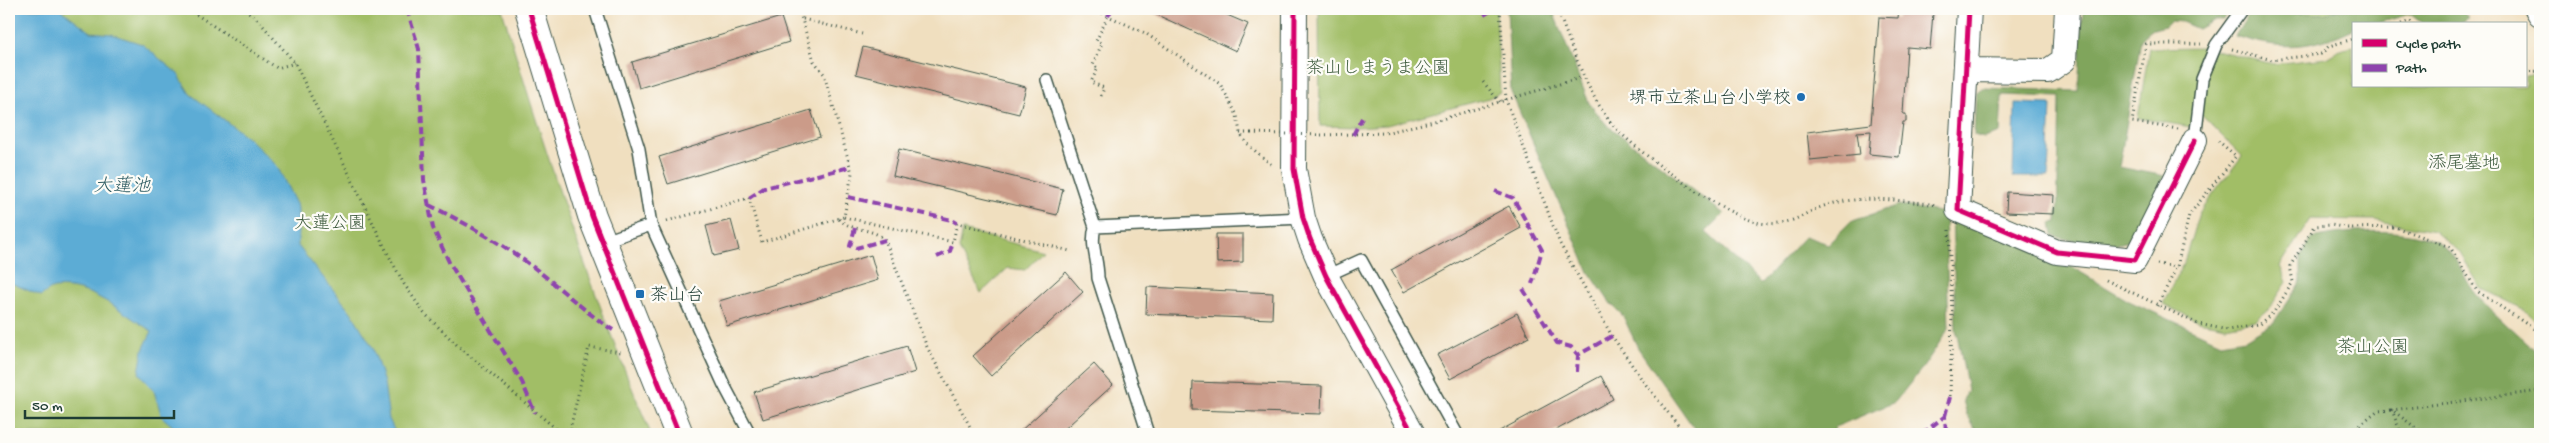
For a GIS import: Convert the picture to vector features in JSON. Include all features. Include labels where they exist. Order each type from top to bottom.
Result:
[{"type":"street","points":[[528,9],[602,242],[679,434]]},
{"type":"street","points":[[1295,9],[1294,169],[1303,218],[1326,276],[1413,434]]},
{"type":"street","points":[[1969,9],[1966,70],[1953,209],[2057,252],[2135,260],[2194,140]]},
{"type":"street","points":[[1966,70],[2048,71],[2059,66],[2064,60],[2067,9]]},
{"type":"street","points":[[2537,9],[2540,14]]},
{"type":"lane","points":[[595,9],[639,149],[651,225],[724,385],[750,434]]},
{"type":"lane","points":[[2194,140],[2202,79],[2216,45],[2242,9]]},
{"type":"lane","points":[[1047,80],[1077,177],[1095,227],[1091,242],[1098,262],[1098,278],[1148,434]]},
{"type":"lane","points":[[1095,227],[1303,218]]},
{"type":"lane","points":[[602,242],[651,225]]},
{"type":"lane","points":[[1326,276],[1361,260],[1457,434]]},
{"type":"path","points":[[188,9],[277,68],[295,63]]},
{"type":"path","points":[[245,9],[258,20],[295,63],[387,252],[404,284],[424,313],[458,346],[562,434]]},
{"type":"path","points":[[799,9],[814,61],[824,74],[852,173],[844,217]]},
{"type":"path","points":[[1092,9],[1145,33],[1220,84],[1237,116],[1240,133],[1246,143],[1276,168]]},
{"type":"path","points":[[1500,9],[1506,100],[1553,226],[1584,290],[1612,336],[1685,434]]},
{"type":"path","points":[[1557,9],[1583,77],[1609,121],[1625,137],[1680,180],[1734,213],[1759,223],[1779,223],[1800,219],[1820,207],[1862,199],[1904,200],[1953,209],[1950,397]]},
{"type":"path","points":[[1102,96],[1104,88],[1091,82],[1098,68],[1093,65],[1102,43],[1096,41],[1108,16]]},
{"type":"path","points":[[802,19],[862,34]]},
{"type":"path","points":[[2526,72],[2540,70]]},
{"type":"path","points":[[1240,133],[1321,135],[1385,133],[1583,77]]},
{"type":"path","points":[[1483,82],[1500,102]]},
{"type":"path","points":[[651,225],[749,198],[762,242],[844,217],[953,242],[957,223],[1070,251]]},
{"type":"path","points":[[839,219],[846,227],[878,233],[885,240],[927,347],[974,434]]},
{"type":"path","points":[[2157,306],[2198,324],[2228,330],[2258,325],[2274,312],[2293,282],[2290,266],[2315,226],[2331,225],[2348,228],[2395,227],[2450,247],[2477,291],[2540,333]]},
{"type":"path","points":[[569,434],[589,347],[622,352]]},
{"type":"path","points":[[2348,434],[2377,412],[2540,391]]},
{"type":"path","points":[[2392,410],[2401,434]]},
{"type":"path","points":[[2392,410],[2424,434]]},
{"type":"green space","name":"大蓮公園","points":[[9,9],[502,9],[570,223],[629,382],[651,434],[9,434]]},
{"type":"green space","name":"茶山しまうま公園","points":[[1319,9],[1496,9],[1500,92],[1489,98],[1387,125],[1357,127],[1320,126]]},
{"type":"green space","points":[[1507,9],[1552,9],[1589,103],[1606,124],[1724,214],[1706,232],[1761,284],[1805,236],[1828,244],[1850,222],[1899,205],[1945,213],[1949,328],[1924,366],[1895,402],[1835,427],[1833,434],[1698,434],[1638,348],[1623,316],[1611,304],[1589,272],[1511,92]]},
{"type":"green space","points":[[2083,9],[2231,9],[2223,20],[2214,20],[2198,29],[2182,22],[2170,21],[2165,26],[2150,30],[2141,40],[2119,167],[2165,176],[2133,238],[2115,244],[2083,243],[2053,236],[2051,223],[2057,222],[2060,97],[2002,95],[2000,133],[1984,138],[1974,135],[1976,94],[1982,88],[2078,91]]},
{"type":"green space","points":[[2252,9],[2282,13],[2324,14],[2339,9],[2461,9],[2468,18],[2462,22],[2420,22],[2410,14],[2382,22],[2352,22],[2352,29],[2337,36],[2294,46],[2266,44],[2235,36]]},
{"type":"green space","points":[[2263,9],[2339,9],[2324,14],[2265,12]]},
{"type":"green space","name":"添尾墓地","points":[[2352,46],[2352,88],[2526,88],[2526,76],[2540,74],[2540,325],[2525,310],[2481,288],[2460,253],[2434,231],[2374,220],[2310,219],[2280,266],[2287,282],[2269,309],[2256,320],[2226,326],[2198,321],[2163,304],[2184,262],[2199,213],[2242,156],[2201,115],[2191,127],[2138,118],[2149,48],[2203,47],[2273,64],[2326,58]]},
{"type":"green space","name":"茶山公園","points":[[1952,214],[2055,257],[2129,301],[2221,343],[2245,339],[2274,322],[2301,281],[2301,257],[2312,238],[2344,233],[2382,232],[2419,236],[2435,241],[2451,254],[2472,289],[2483,302],[2540,355],[2540,434],[1978,434],[1967,415],[1963,400],[1968,390],[1956,329]]},
{"type":"green space","points":[[963,230],[1043,251],[1025,270],[1008,268],[981,293],[959,249]]},
{"type":"water","name":"大蓮池","points":[[9,9],[60,9],[91,32],[111,34],[142,44],[178,74],[190,94],[247,137],[277,166],[298,208],[298,246],[351,312],[373,348],[384,383],[389,419],[396,434],[182,434],[162,417],[154,391],[139,373],[143,350],[152,331],[106,301],[81,290],[54,288],[41,296],[9,282]]},
{"type":"water","points":[[2015,103],[2051,104],[2048,177],[2013,177]]},
{"type":"building","points":[[1144,9],[1213,9],[1248,24],[1236,51]]},
{"type":"building","points":[[1899,9],[1909,9],[1909,12],[1933,13],[1930,49],[1907,47],[1903,114],[1906,114],[1906,122],[1903,122],[1899,157],[1869,154],[1871,131],[1857,132],[1860,155],[1810,160],[1807,132],[1871,124],[1879,17],[1898,18]]},
{"type":"building","points":[[781,17],[789,42],[639,88],[632,62]]},
{"type":"building","points":[[863,47],[1026,87],[1019,114],[856,74]]},
{"type":"building","points":[[811,110],[820,137],[668,184],[659,157]]},
{"type":"building","points":[[899,149],[1063,189],[1057,215],[893,176]]},
{"type":"building","points":[[2007,192],[2054,195],[2053,214],[2006,212]]},
{"type":"building","points":[[1509,206],[1521,228],[1404,292],[1391,270]]},
{"type":"building","points":[[731,220],[739,250],[714,256],[706,226]]},
{"type":"building","points":[[1216,234],[1243,234],[1243,262],[1217,263]]},
{"type":"building","points":[[871,255],[878,280],[727,326],[719,301]]},
{"type":"building","points":[[1066,272],[1083,292],[991,376],[973,356]]},
{"type":"building","points":[[1147,287],[1273,293],[1272,319],[1146,314]]},
{"type":"building","points":[[1517,313],[1529,337],[1450,379],[1437,355]]},
{"type":"building","points":[[907,346],[915,372],[763,419],[754,392]]},
{"type":"building","points":[[1094,364],[1113,385],[1059,434],[1017,434]]},
{"type":"building","points":[[1601,376],[1613,399],[1549,434],[1494,434]]},
{"type":"building","points":[[1193,382],[1322,386],[1321,414],[1192,410]]},
{"type":"marked path","points":[[407,9],[419,49],[424,180],[433,228],[449,262],[522,382],[535,413]]},
{"type":"marked path","points":[[1108,16],[1112,9]]},
{"type":"marked path","points":[[1484,15],[1494,9]]},
{"type":"marked path","points":[[1353,135],[1362,118]]},
{"type":"marked path","points":[[749,198],[764,188],[850,167]]},
{"type":"marked path","points":[[1495,191],[1513,198],[1542,250],[1532,284]]},
{"type":"marked path","points":[[848,197],[952,220],[957,223]]},
{"type":"marked path","points":[[429,205],[477,230],[511,251],[613,330]]},
{"type":"marked path","points":[[855,228],[850,246],[856,248],[885,240]]},
{"type":"marked path","points":[[937,257],[950,251],[953,242]]},
{"type":"marked path","points":[[1523,289],[1557,343],[1571,347],[1578,355]]},
{"type":"marked path","points":[[1577,372],[1578,355],[1612,336]]},
{"type":"marked path","points":[[1945,416],[1950,397]]},
{"type":"marked path","points":[[1922,434],[1945,416],[1946,434]]},
{"type":"marked path","points":[[968,434],[973,433]]},
{"type":"cycle path","points":[[529,9],[592,216],[679,434]]},
{"type":"cycle path","points":[[1295,9],[1294,169],[1303,218],[1326,276],[1413,434]]},
{"type":"cycle path","points":[[1969,9],[1958,210],[2057,252],[2135,260],[2195,140]]},
{"type":"place","name":"堺市立茶山台小学校","points":[[1801,97]]},
{"type":"place","name":"茶山台","points":[[640,294]]}]
